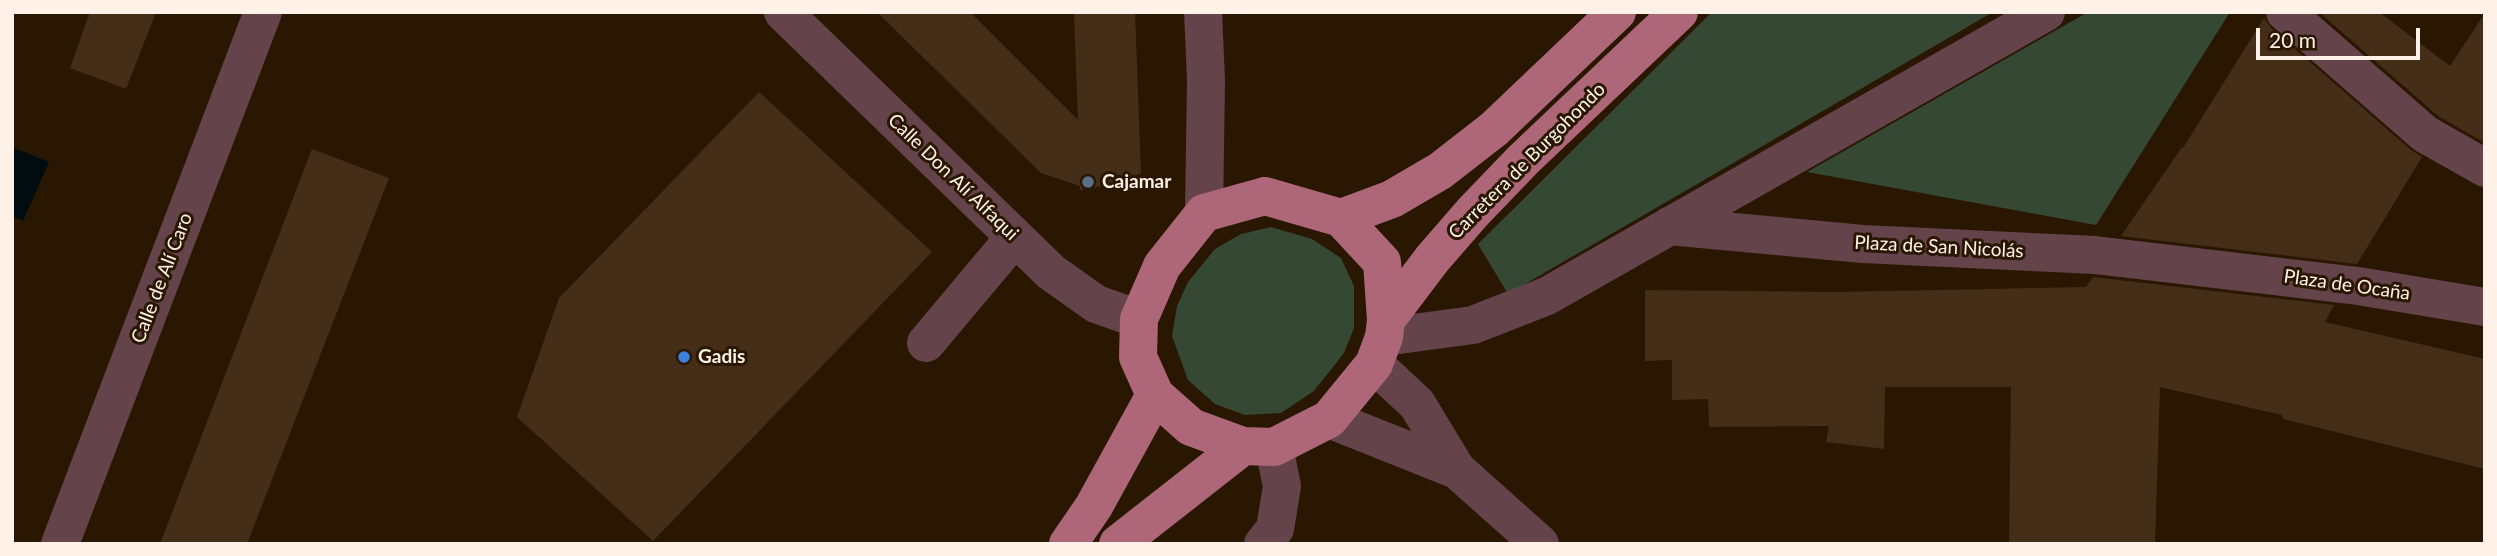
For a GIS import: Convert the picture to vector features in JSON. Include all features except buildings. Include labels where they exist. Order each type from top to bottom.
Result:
[{"type":"main road","points":[[1341,218],[1392,199],[1440,172],[1494,129],[1617,12]]},
{"type":"main road","name":"Carretera de Burgohondo","points":[[1381,340],[1433,258],[1473,212],[1523,160],[1679,12]]},
{"type":"main road","points":[[1118,544],[1258,447],[1329,419],[1381,340],[1382,262],[1341,218],[1265,196],[1204,213],[1162,266],[1139,319],[1138,357],[1155,395],[1191,427],[1258,447]]},
{"type":"main road","points":[[1068,544],[1094,506],[1155,395]]},
{"type":"street","name":"Calle de Alí Caro","points":[[60,544],[263,12]]},
{"type":"street","name":"Calle Don Alí Alfaqui","points":[[783,12],[1051,272],[1096,304],[1139,319]]},
{"type":"street","points":[[1203,12],[1206,80],[1204,213]]},
{"type":"street","points":[[1540,544],[1457,470],[1381,340],[1472,325],[1547,296],[2046,12]]},
{"type":"street","points":[[2285,12],[2425,134],[2485,168]]},
{"type":"street","name":"Plaza de San Nicolás","points":[[1669,226],[1863,244],[2095,255],[2208,267]]},
{"type":"street","points":[[926,343],[1015,237]]},
{"type":"street","name":"Plaza de Ocaña","points":[[2208,267],[2358,286],[2485,307]]},
{"type":"street","points":[[1329,419],[1457,470]]},
{"type":"street","points":[[1258,447],[1282,486],[1275,529],[1263,544]]},
{"type":"green space","points":[[1712,12],[1993,12],[1508,294],[1478,244]]},
{"type":"green space","points":[[2088,12],[2230,12],[2096,225],[1807,172]]},
{"type":"green space","points":[[1271,227],[1312,239],[1341,258],[1354,286],[1354,328],[1344,353],[1314,391],[1281,413],[1245,415],[1215,404],[1188,380],[1172,336],[1177,306],[1188,282],[1215,249],[1241,234]]},
{"type":"shaded area","points":[[12,147],[49,162],[23,221],[12,216]]},
{"type":"place","name":"Cajamar","points":[[1088,182]]},
{"type":"place","name":"Gadis","points":[[684,357]]}]
